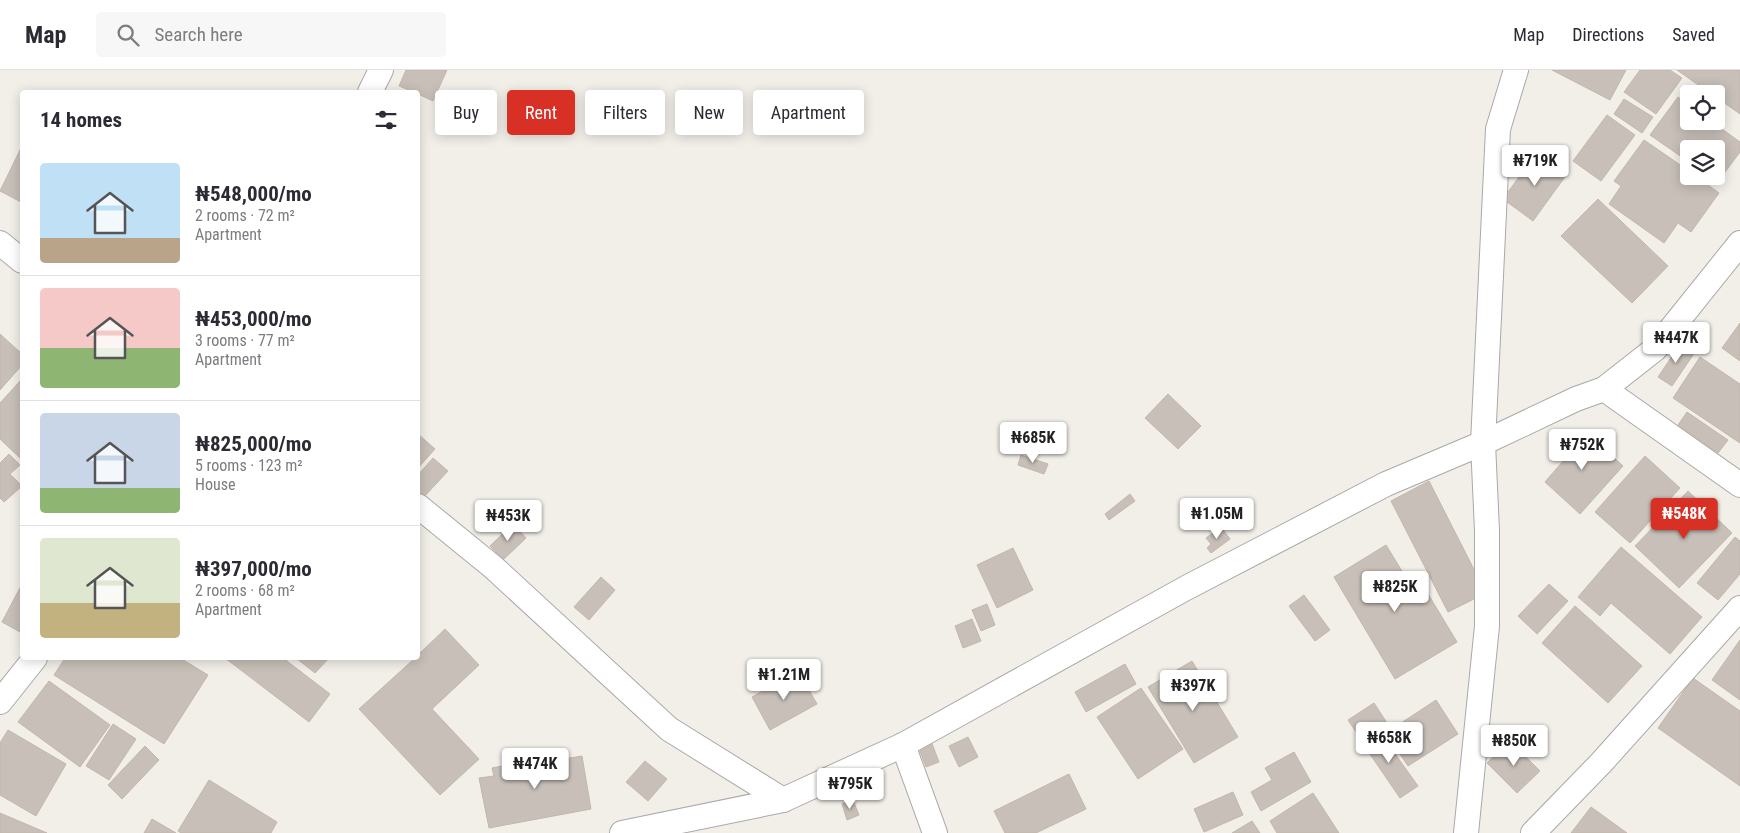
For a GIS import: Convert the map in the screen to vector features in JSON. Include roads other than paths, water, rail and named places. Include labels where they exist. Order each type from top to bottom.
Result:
[{"type":"street","points":[[371,90],[382,70]]},
{"type":"street","points":[[1466,833],[1488,626],[1488,531],[1483,444],[1498,129],[1516,70]]},
{"type":"street","points":[[0,243],[20,259]]},
{"type":"street","points":[[622,833],[783,800],[902,745],[1186,588],[1386,484],[1483,444],[1576,399],[1604,389],[1654,349],[1740,243]]},
{"type":"street","points":[[1604,389],[1740,485]]},
{"type":"street","points":[[420,508],[493,567],[669,729],[783,800]]},
{"type":"street","points":[[1533,833],[1601,763],[1740,608]]},
{"type":"street","points":[[0,702],[32,660]]},
{"type":"street","points":[[902,745],[935,833]]}]
